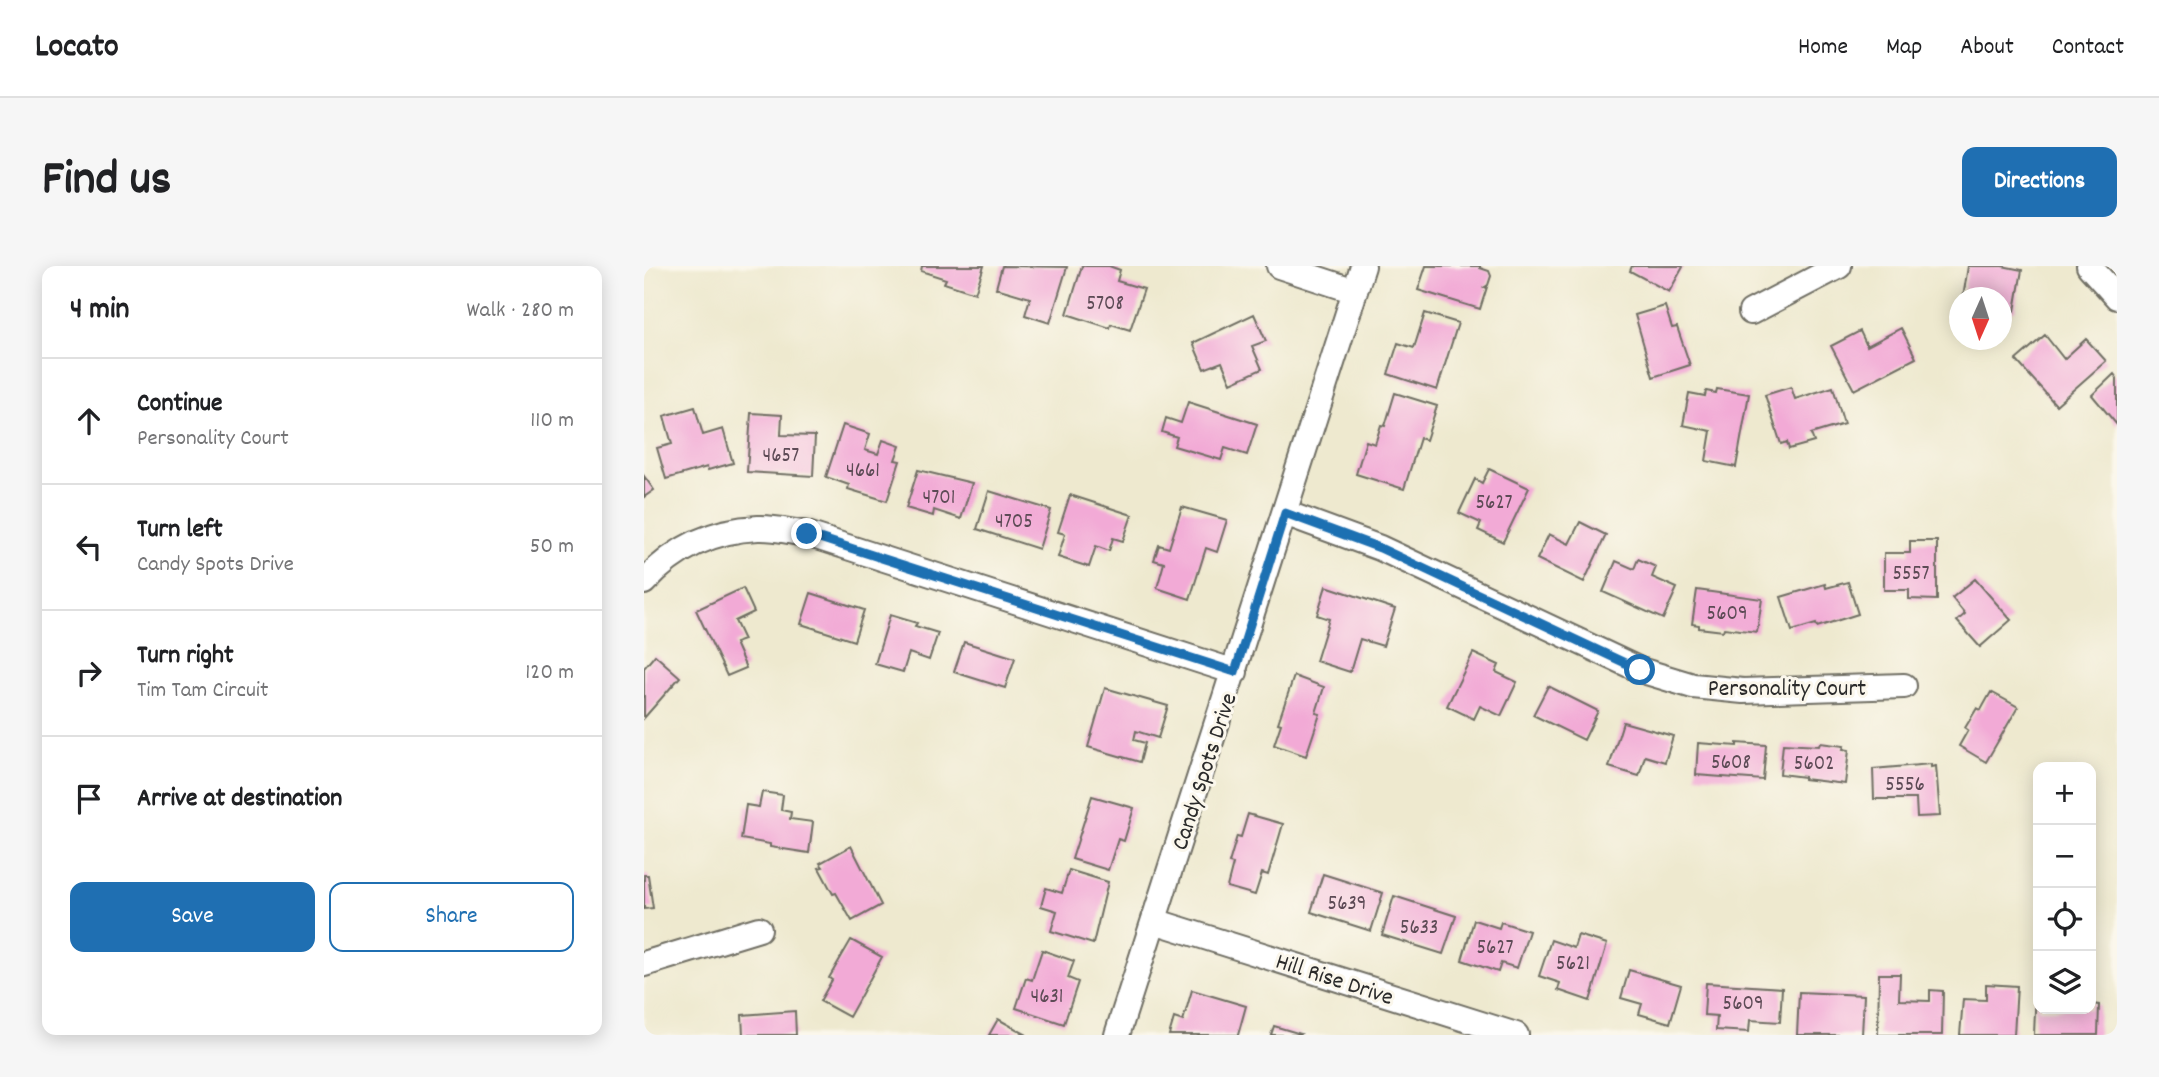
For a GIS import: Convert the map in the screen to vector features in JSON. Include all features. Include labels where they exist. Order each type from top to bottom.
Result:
[{"type":"street","points":[[1279,266],[1355,290]]},
{"type":"street","name":"Candy Spots Drive","points":[[1117,1035],[1363,266]]},
{"type":"street","points":[[1751,312],[1839,266]]},
{"type":"street","points":[[2089,266],[2117,297]]},
{"type":"street","name":"Personality Court","points":[[1285,513],[1380,548],[1640,670],[1693,686],[1743,691],[1904,686]]},
{"type":"street","points":[[644,582],[663,562],[682,549],[715,534],[760,528],[807,534],[1235,672]]},
{"type":"street","name":"Hill Rise Drive","points":[[1154,921],[1516,1035]]},
{"type":"street","points":[[644,964],[760,929]]},
{"type":"building","points":[[922,266],[984,266],[975,293],[944,283],[946,279],[921,271]]},
{"type":"building","points":[[1002,266],[1067,267],[1050,323],[1025,315],[1030,298],[996,288]]},
{"type":"building","points":[[1082,266],[1109,266],[1120,270],[1117,281],[1144,289],[1130,330],[1111,324],[1110,328],[1067,314]]},
{"type":"building","points":[[1426,266],[1480,266],[1489,271],[1491,276],[1485,287],[1480,309],[1418,290]]},
{"type":"building","points":[[1632,266],[1683,267],[1669,292],[1630,271]]},
{"type":"building","points":[[1968,266],[2002,266],[2022,270],[2015,311],[2012,311],[2012,287],[1965,287]]},
{"type":"building","points":[[1665,306],[1672,328],[1677,327],[1690,365],[1653,377],[1635,315]]},
{"type":"building","points":[[1425,313],[1458,323],[1437,390],[1388,374],[1398,343],[1414,348]]},
{"type":"building","points":[[1254,314],[1266,341],[1252,346],[1262,369],[1231,383],[1222,362],[1204,369],[1193,343]]},
{"type":"building","points":[[1901,328],[1916,358],[1854,390],[1831,346],[1860,331],[1867,346]]},
{"type":"building","points":[[2045,335],[2064,359],[2086,339],[2106,361],[2056,405],[2016,360]]},
{"type":"building","points":[[2114,374],[2117,378],[2117,425],[2092,395]]},
{"type":"building","points":[[1791,387],[1795,399],[1833,387],[1844,424],[1811,434],[1814,442],[1789,449],[1787,442],[1781,444],[1765,395]]},
{"type":"building","points":[[1717,389],[1749,394],[1736,467],[1706,461],[1711,431],[1683,425],[1689,393],[1705,396],[1706,391],[1716,393]]},
{"type":"building","points":[[1395,393],[1437,406],[1426,440],[1420,438],[1404,489],[1356,474],[1366,441],[1375,444],[1381,425],[1385,426]]},
{"type":"building","points":[[1188,402],[1257,424],[1247,455],[1225,448],[1221,460],[1174,446],[1177,437],[1162,432],[1166,418],[1181,423]]},
{"type":"building","points":[[695,407],[703,435],[723,429],[733,463],[708,470],[707,467],[666,479],[657,448],[672,444],[664,416]]},
{"type":"building","points":[[751,413],[782,415],[781,435],[815,436],[813,476],[747,472]]},
{"type":"building","points":[[843,425],[870,434],[865,450],[878,454],[883,440],[900,446],[895,460],[900,461],[887,501],[848,489],[849,485],[826,477]]},
{"type":"building","points":[[1489,469],[1529,488],[1503,542],[1478,530],[1481,523],[1459,513],[1475,479],[1482,483]]},
{"type":"building","points":[[918,470],[972,483],[961,519],[934,510],[933,516],[906,508]]},
{"type":"building","points":[[644,476],[654,490],[644,497]]},
{"type":"building","points":[[989,491],[1051,510],[1039,549],[977,529]]},
{"type":"building","points":[[1070,495],[1132,515],[1123,541],[1113,538],[1109,551],[1096,546],[1089,567],[1058,557],[1065,534],[1058,532]]},
{"type":"building","points":[[1182,507],[1227,520],[1217,552],[1206,548],[1190,599],[1157,588],[1164,563],[1154,560],[1159,545],[1169,548]]},
{"type":"building","points":[[1580,522],[1606,535],[1584,582],[1537,559],[1549,534],[1569,544]]},
{"type":"building","points":[[1910,541],[1937,541],[1937,600],[1909,599],[1909,590],[1884,590],[1884,553],[1910,553]]},
{"type":"building","points":[[1638,559],[1656,567],[1652,577],[1677,588],[1663,619],[1603,592],[1616,561],[1634,569]]},
{"type":"building","points":[[1975,579],[2011,620],[1980,647],[1957,621],[1965,614],[1952,598]]},
{"type":"building","points":[[1848,582],[1858,614],[1817,627],[1816,624],[1792,631],[1781,597],[1825,584],[1826,588]]},
{"type":"building","points":[[1326,586],[1395,609],[1383,646],[1360,639],[1350,672],[1316,661],[1329,619],[1317,615]]},
{"type":"building","points":[[743,588],[754,612],[735,621],[744,640],[735,643],[746,668],[727,676],[696,610]]},
{"type":"building","points":[[1697,590],[1762,599],[1757,632],[1724,628],[1723,631],[1699,628],[1699,625],[1692,624]]},
{"type":"building","points":[[811,593],[864,610],[854,641],[801,624]]},
{"type":"building","points":[[890,615],[938,633],[929,660],[909,653],[903,672],[875,664]]},
{"type":"building","points":[[964,642],[1015,658],[1005,688],[954,672]]},
{"type":"building","points":[[1473,653],[1499,665],[1496,672],[1517,682],[1501,716],[1480,706],[1474,719],[1447,706]]},
{"type":"building","points":[[655,655],[680,677],[644,718],[644,668]]},
{"type":"building","points":[[1294,676],[1324,687],[1316,713],[1320,714],[1306,756],[1274,745],[1281,724],[1278,723]]},
{"type":"building","points":[[1548,686],[1598,711],[1584,740],[1533,715]]},
{"type":"building","points":[[1105,688],[1168,706],[1158,738],[1136,731],[1134,740],[1145,743],[1140,762],[1088,747]]},
{"type":"building","points":[[1991,692],[2018,707],[1986,762],[1959,746],[1968,730],[1965,728],[1977,708],[1981,710]]},
{"type":"building","points":[[1623,722],[1673,736],[1665,762],[1645,756],[1639,776],[1609,767]]},
{"type":"building","points":[[1698,743],[1766,745],[1763,780],[1696,775]]},
{"type":"building","points":[[1820,743],[1844,746],[1843,749],[1849,750],[1845,784],[1780,774],[1783,744],[1819,746]]},
{"type":"building","points":[[1931,764],[1931,767],[1936,766],[1940,816],[1917,817],[1916,799],[1874,799],[1873,769]]},
{"type":"building","points":[[762,792],[783,795],[781,810],[791,812],[790,819],[813,822],[809,853],[741,839],[746,805],[759,807]]},
{"type":"building","points":[[1092,796],[1134,808],[1124,841],[1118,839],[1108,870],[1072,859]]},
{"type":"building","points":[[1248,814],[1283,824],[1268,875],[1262,873],[1255,895],[1227,887],[1233,864],[1229,863],[1237,836],[1241,837]]},
{"type":"building","points":[[851,846],[881,905],[852,921],[819,868],[823,867],[820,863]]},
{"type":"building","points":[[1069,870],[1108,882],[1093,944],[1051,931],[1057,911],[1041,906],[1046,888],[1062,893]]},
{"type":"building","points":[[1323,874],[1383,893],[1371,931],[1311,912]]},
{"type":"building","points":[[644,875],[648,875],[653,908],[644,909]]},
{"type":"building","points":[[1394,896],[1456,916],[1443,954],[1382,935]]},
{"type":"building","points":[[1474,920],[1499,928],[1501,922],[1529,931],[1517,968],[1501,963],[1498,972],[1462,960]]},
{"type":"building","points":[[1578,935],[1607,944],[1590,1001],[1558,990],[1560,983],[1539,976],[1551,940],[1574,948]]},
{"type":"building","points":[[851,940],[882,957],[849,1017],[820,1001],[832,980],[829,978]]},
{"type":"building","points":[[1042,950],[1074,961],[1068,978],[1078,982],[1064,1024],[1016,1008],[1026,978],[1032,980]]},
{"type":"building","points":[[1629,970],[1681,985],[1670,1023],[1639,1014],[1642,1004],[1621,998]]},
{"type":"building","points":[[1879,974],[1900,974],[1899,1000],[1930,1001],[1930,990],[1943,991],[1942,1035],[1878,1035]]},
{"type":"building","points":[[1706,983],[1782,988],[1780,1022],[1750,1020],[1749,1032],[1716,1030],[1717,1016],[1704,1015]]},
{"type":"building","points":[[1986,984],[2017,986],[2014,1035],[1960,1035],[1963,999],[1986,1000]]},
{"type":"building","points":[[1192,990],[1246,1006],[1238,1035],[1169,1035],[1174,1018],[1183,1021]]},
{"type":"building","points":[[1799,992],[1864,995],[1862,1035],[1797,1035]]},
{"type":"building","points":[[2096,1005],[2099,1005],[2098,1035],[2034,1035],[2035,1014],[2096,1014]]},
{"type":"building","points":[[795,1011],[796,1035],[743,1035],[742,1015]]},
{"type":"building","points":[[998,1019],[1027,1035],[989,1035]]},
{"type":"building","points":[[1274,1026],[1301,1034],[1271,1035]]},
{"type":"route","points":[[807,534],[1235,672],[1285,513],[1380,548],[1640,670]]}]
